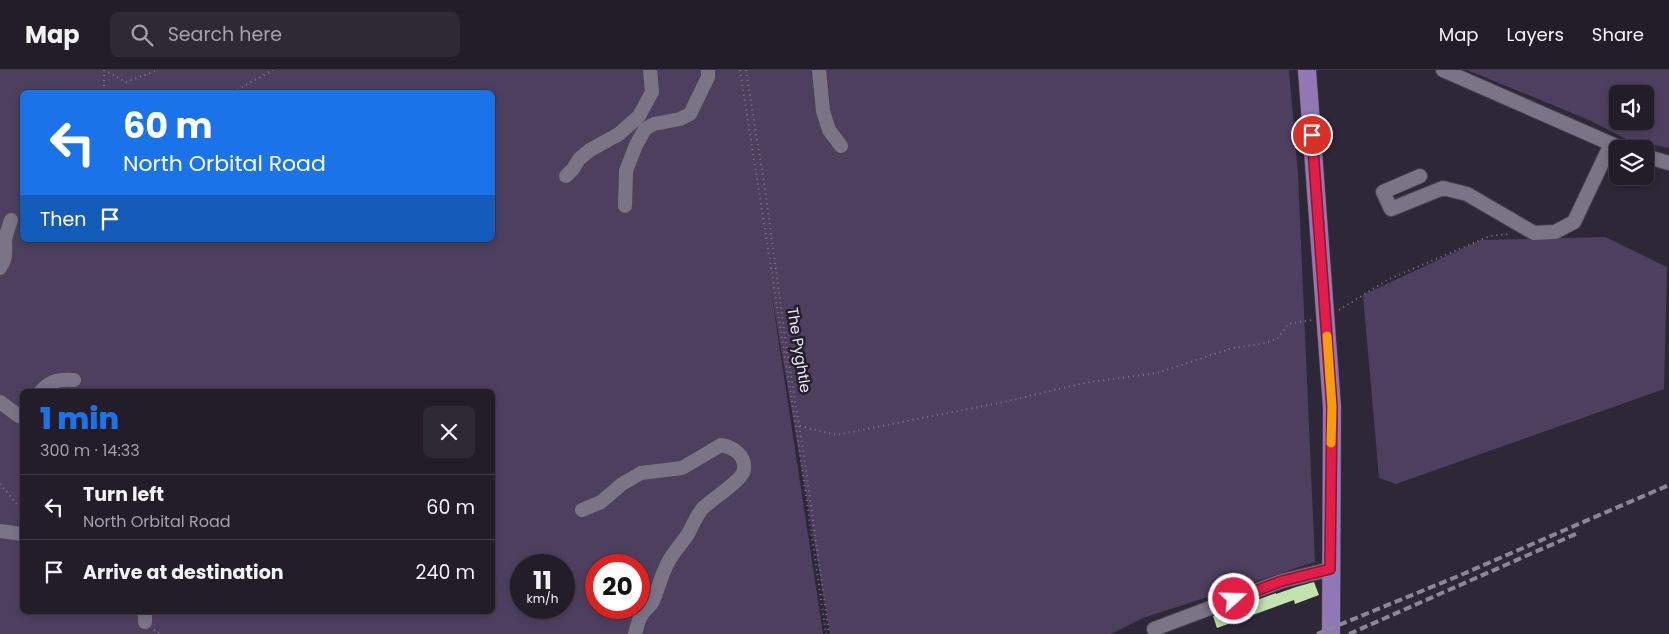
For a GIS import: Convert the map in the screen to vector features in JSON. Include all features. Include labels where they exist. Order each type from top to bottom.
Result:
[{"type":"main road","points":[[1307,70],[1332,407],[1331,634]]},
{"type":"street","points":[[566,176],[584,155],[619,134],[638,116],[652,92],[650,70]]},
{"type":"street","points":[[625,206],[626,172],[636,145],[645,129],[654,124],[680,119],[690,114],[706,83],[708,70]]},
{"type":"street","points":[[819,70],[823,111],[829,130],[841,146]]},
{"type":"street","points":[[1443,70],[1609,143]]},
{"type":"street","points":[[1654,159],[1669,163]]},
{"type":"street","points":[[1420,176],[1383,192],[1391,210],[1443,188],[1467,194],[1534,233],[1555,232],[1574,222],[1609,160]]},
{"type":"street","points":[[0,268],[6,254],[5,239],[12,220]]},
{"type":"street","points":[[43,389],[54,381],[74,380]]},
{"type":"street","points":[[0,402],[20,416]]},
{"type":"street","points":[[582,510],[601,502],[622,484],[641,473],[682,468],[721,445],[730,447],[739,453],[744,462],[744,472],[739,480],[703,509],[687,535],[672,553],[664,570],[660,586],[652,603],[641,616],[635,634]]},
{"type":"street","points":[[0,531],[20,534]]},
{"type":"street","points":[[1154,628],[1282,581],[1330,569]]},
{"type":"path","points":[[104,90],[104,70],[126,82],[158,70]]},
{"type":"path","points":[[238,90],[273,70]]},
{"type":"path","points":[[740,70],[828,634]]},
{"type":"path","name":"The Pyghtle","points":[[746,70],[800,426],[828,634]]},
{"type":"path","points":[[800,426],[836,435],[1004,402],[1084,383],[1156,373],[1233,348],[1266,343],[1278,338],[1288,324],[1325,319],[1389,279],[1490,236],[1534,233]]},
{"type":"path","points":[[0,484],[20,508]]},
{"type":"shaded area","points":[[0,70],[1289,70],[1298,175],[1315,562],[1143,618],[1111,634],[830,634],[770,284],[823,634],[0,634]]},
{"type":"shaded area","points":[[1467,70],[1669,70],[1669,148],[1654,145],[1654,140],[1626,139],[1589,120]]},
{"type":"shaded area","points":[[1605,237],[1667,267],[1664,389],[1396,484],[1379,478],[1363,295],[1481,240]]},
{"type":"building","points":[[1314,582],[1319,595],[1295,604],[1294,600],[1217,628],[1213,616],[1276,593]]},
{"type":"railway","points":[[1317,634],[1456,577],[1669,485]]},
{"type":"railway","points":[[1349,634],[1578,533]]},
{"type":"slow traffic","points":[[1327,336],[1332,407],[1331,443]]},
{"type":"route","points":[[1234,599],[1282,581],[1330,569],[1332,407],[1312,135]]}]
